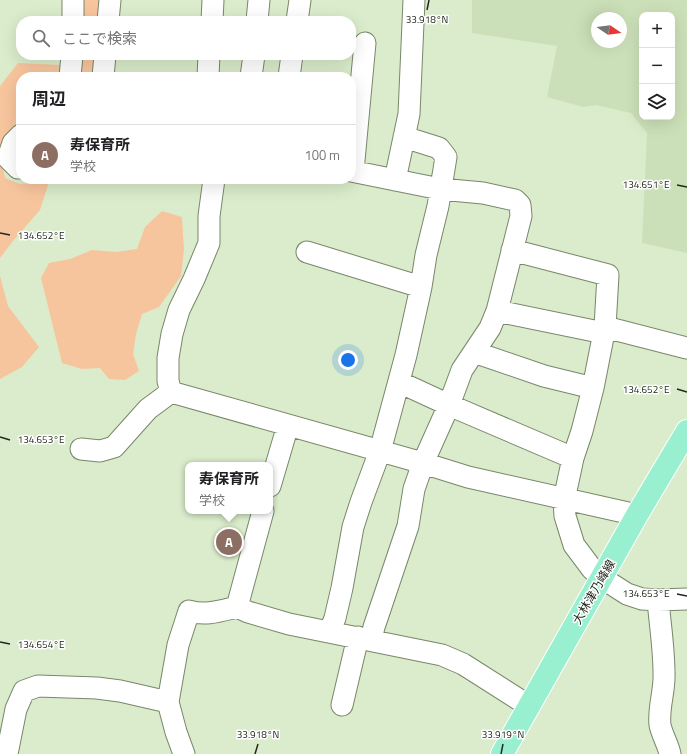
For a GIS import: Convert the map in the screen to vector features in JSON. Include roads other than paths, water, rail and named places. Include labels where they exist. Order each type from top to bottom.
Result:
[{"type":"main road","name":"大林津乃峰線","points":[[502,754],[687,431]]},
{"type":"street","points":[[73,0],[73,16]]},
{"type":"street","points":[[108,16],[110,0]]},
{"type":"street","points":[[212,16],[213,0]]},
{"type":"street","points":[[257,16],[259,0]]},
{"type":"street","points":[[298,16],[300,0]]},
{"type":"street","points":[[395,180],[409,114],[414,0]]},
{"type":"street","points":[[356,132],[365,43]]},
{"type":"street","points":[[70,72],[72,60]]},
{"type":"street","points":[[103,72],[105,60]]},
{"type":"street","points":[[208,72],[209,60]]},
{"type":"street","points":[[252,72],[253,60]]},
{"type":"street","points":[[290,72],[291,60]]},
{"type":"street","points":[[330,631],[335,618],[342,588],[353,527],[380,451],[399,382],[422,287],[426,255],[438,206],[446,156],[439,148],[404,137]]},
{"type":"street","points":[[16,140],[13,143],[8,158],[16,166]]},
{"type":"street","points":[[342,705],[365,639],[374,627],[408,526],[414,489],[423,463],[449,406],[462,370],[490,328],[497,311],[520,216],[520,205],[515,200],[483,193],[440,189],[356,172]]},
{"type":"street","points":[[171,392],[168,381],[168,358],[172,334],[179,310],[194,280],[209,243],[209,216],[213,184]]},
{"type":"street","points":[[512,250],[608,275],[604,330],[593,388],[582,432],[573,458],[564,500],[565,516],[574,545],[592,569],[602,578],[627,594],[642,599],[687,599]]},
{"type":"street","points":[[307,252],[422,287]]},
{"type":"street","points":[[497,311],[604,330],[687,348]]},
{"type":"street","points":[[474,352],[544,376],[593,388]]},
{"type":"street","points":[[399,382],[449,406],[573,458]]},
{"type":"street","points":[[171,392],[423,463],[468,478],[637,516]]},
{"type":"street","points":[[81,449],[100,451],[114,447],[148,409],[171,392]]},
{"type":"street","points":[[273,476],[288,425]]},
{"type":"street","points":[[237,607],[262,514]]},
{"type":"street","points":[[658,600],[664,675],[660,707],[660,726],[670,754]]},
{"type":"street","points":[[184,754],[168,702],[178,644],[189,611],[200,614],[212,613],[237,607],[248,612],[289,624],[330,631],[442,655],[463,664],[529,706]]},
{"type":"street","points":[[8,754],[16,709],[24,691],[38,686],[97,688],[120,691],[168,702]]},
{"type":"place","name":"寿保育所","points":[[229,542]]}]
